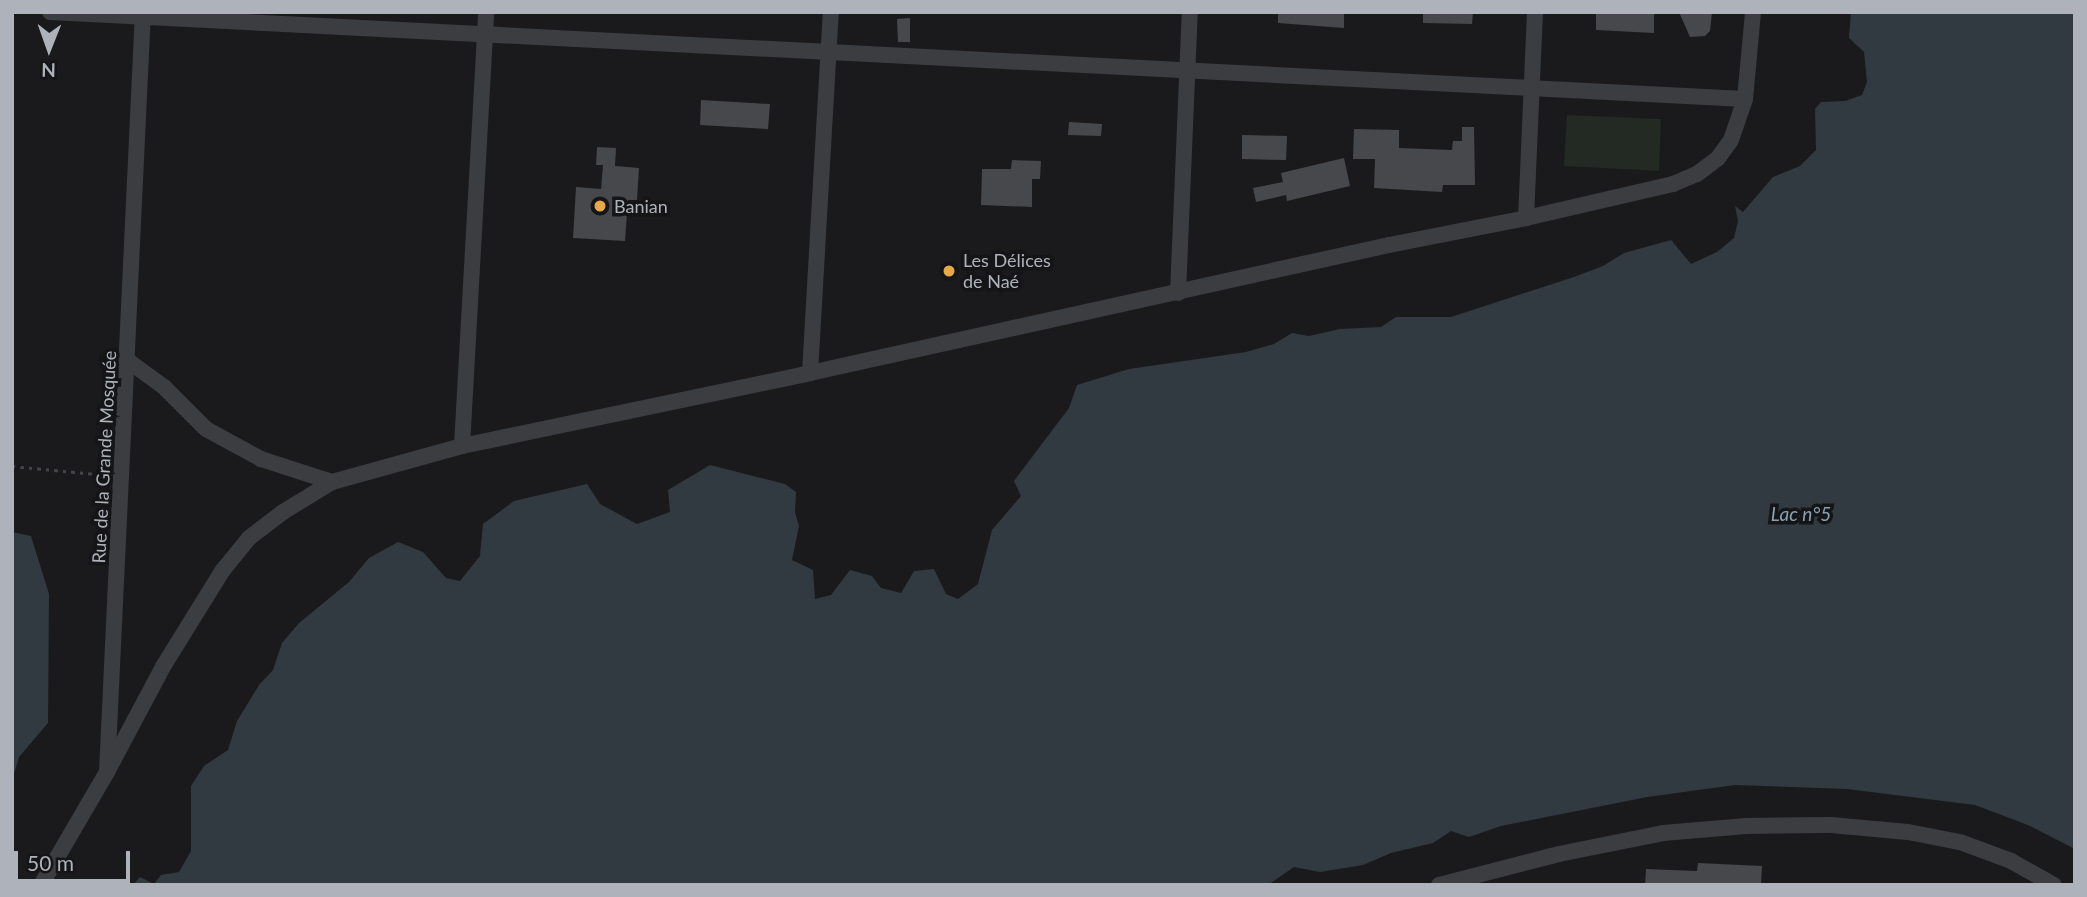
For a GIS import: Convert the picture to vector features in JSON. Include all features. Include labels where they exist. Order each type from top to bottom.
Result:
[{"type":"street","points":[[50,12],[1745,99]]},
{"type":"street","points":[[462,446],[486,12]]},
{"type":"street","points":[[810,373],[831,12]]},
{"type":"street","points":[[1178,293],[1190,12]]},
{"type":"street","points":[[1527,218],[1535,12]]},
{"type":"street","points":[[107,772],[164,665],[223,570],[249,538],[283,512],[332,482],[462,446],[810,373],[1389,245],[1527,218],[1673,184],[1698,174],[1718,158],[1731,140],[1745,99],[1753,12]]},
{"type":"street","name":"Rue de la Grande Mosquée","points":[[41,885],[107,772],[143,15]]},
{"type":"street","points":[[127,360],[164,387],[206,429],[261,459],[332,482]]},
{"type":"street","points":[[1439,885],[1457,883],[1559,854],[1663,833],[1747,826],[1830,825],[1908,832],[1960,842],[2011,861],[2054,885]]},
{"type":"path","points":[[12,467],[122,476]]},
{"type":"shaded area","points":[[1567,115],[1661,119],[1659,171],[1564,166]]},
{"type":"water","name":"Lac n°5","points":[[1851,12],[2075,12],[2075,849],[2028,825],[1975,805],[1847,789],[1735,785],[1647,797],[1501,826],[1469,837],[1451,831],[1433,843],[1391,853],[1363,865],[1320,872],[1294,867],[1268,885],[133,885],[140,877],[154,884],[161,875],[179,872],[191,851],[191,786],[204,766],[228,750],[237,721],[259,685],[273,670],[282,643],[299,623],[349,582],[369,558],[398,542],[423,552],[446,578],[460,581],[480,556],[483,524],[514,501],[587,484],[600,504],[637,524],[670,512],[668,490],[710,465],[785,484],[796,492],[795,512],[799,526],[792,560],[813,570],[815,599],[831,595],[850,570],[872,576],[881,588],[901,593],[914,571],[934,569],[946,594],[958,599],[978,584],[992,530],[1021,496],[1014,481],[1069,408],[1077,385],[1129,369],[1246,352],[1274,344],[1292,333],[1309,336],[1340,329],[1381,327],[1396,317],[1451,317],[1574,277],[1603,266],[1624,253],[1671,240],[1691,264],[1717,252],[1734,238],[1738,221],[1735,206],[1743,212],[1773,177],[1800,166],[1816,150],[1815,109],[1821,102],[1845,101],[1862,95],[1867,82],[1864,52],[1849,38]]},
{"type":"water","points":[[12,532],[31,536],[49,594],[48,723],[19,757],[12,781]]},
{"type":"building","points":[[1278,12],[1344,12],[1344,28],[1278,23]]},
{"type":"building","points":[[1423,12],[1473,12],[1472,24],[1423,23]]},
{"type":"building","points":[[1596,12],[1654,12],[1654,33],[1596,30]]},
{"type":"building","points":[[1679,12],[1712,12],[1710,31],[1705,36],[1690,37]]},
{"type":"building","points":[[910,18],[910,42],[898,42],[897,19]]},
{"type":"building","points":[[701,100],[770,104],[768,129],[700,125]]},
{"type":"building","points":[[1069,122],[1102,124],[1101,136],[1068,135]]},
{"type":"building","points":[[1462,127],[1474,127],[1475,185],[1443,185],[1442,192],[1374,188],[1375,159],[1353,159],[1354,129],[1399,130],[1399,148],[1452,150],[1453,141],[1462,141]]},
{"type":"building","points":[[1242,135],[1287,136],[1286,160],[1242,159]]},
{"type":"building","points":[[597,147],[616,148],[615,166],[639,168],[637,200],[628,200],[625,241],[573,238],[576,187],[601,189],[603,165],[596,165]]},
{"type":"building","points":[[1344,158],[1350,186],[1287,201],[1286,195],[1256,202],[1253,188],[1283,182],[1281,173]]},
{"type":"building","points":[[1012,160],[1041,161],[1040,179],[1032,179],[1032,207],[981,205],[982,169],[1011,169]]},
{"type":"building","points":[[1698,863],[1762,866],[1761,885],[1645,885],[1646,869],[1697,871]]},
{"type":"place","name":"Banian","points":[[600,206]]},
{"type":"place","name":"Les Délices de Naé","points":[[949,271]]}]
